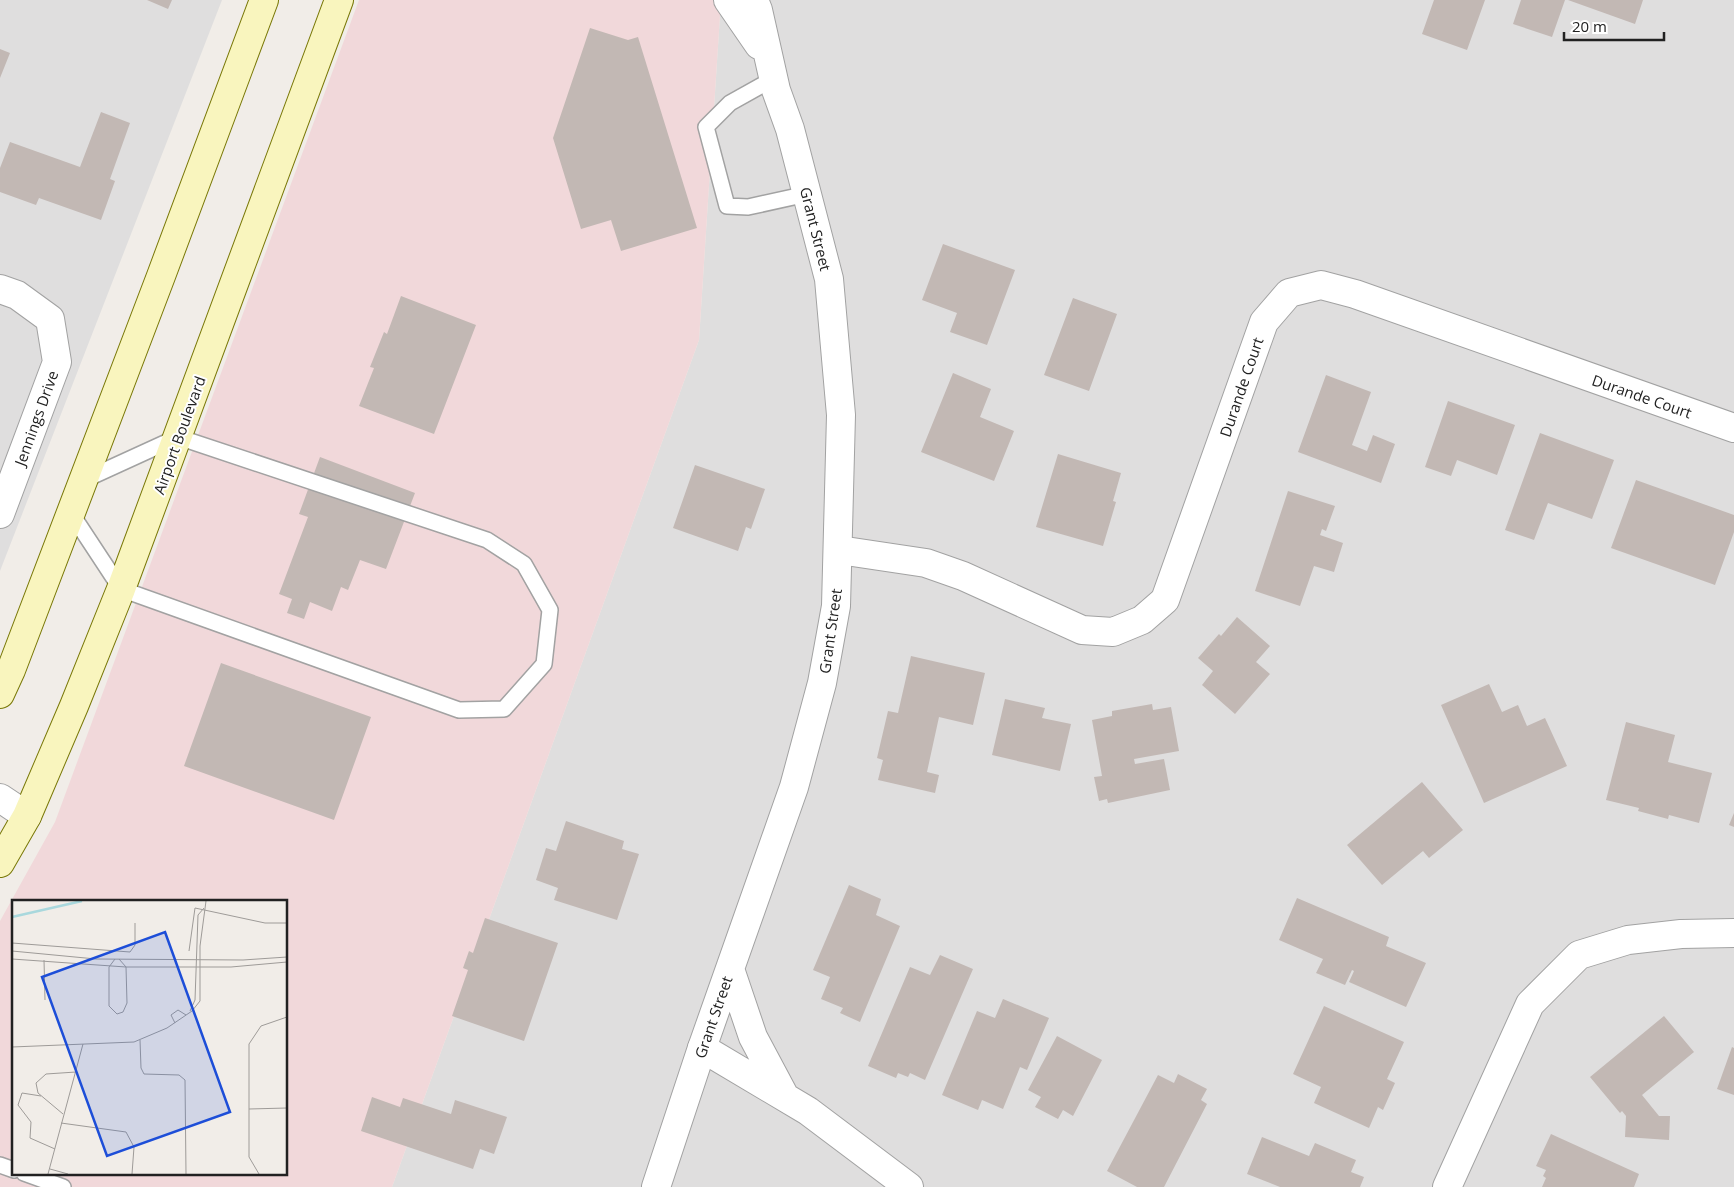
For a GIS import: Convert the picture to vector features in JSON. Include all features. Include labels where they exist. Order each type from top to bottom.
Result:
[{"type":"main road","points":[[0,694],[84,480],[264,0]]},
{"type":"main road","name":"Airport Boulevard","points":[[0,863],[27,816],[121,589],[339,0]]},
{"type":"street","points":[[728,0],[770,68]]},
{"type":"street","points":[[754,0],[758,10],[770,68]]},
{"type":"street","name":"Grant Street","points":[[656,1187],[702,1048],[794,787],[822,683],[836,606],[841,415],[829,279],[790,129],[770,68]]},
{"type":"street","name":"Durande Court","points":[[838,550],[926,563],[963,576],[1082,630],[1113,632],[1142,620],[1165,600],[1264,322],[1289,294],[1321,286],[1355,294],[1734,428]]},
{"type":"street","name":"Jennings Drive","points":[[0,289],[17,295],[50,319],[57,362],[0,514]]},
{"type":"street","points":[[0,798],[27,816]]},
{"type":"street","points":[[1448,1187],[1530,1004],[1580,955],[1628,940],[1682,934],[1734,933]]},
{"type":"street","points":[[730,969],[754,1037],[785,1097]]},
{"type":"street","points":[[702,1048],[808,1111],[909,1187]]},
{"type":"lane","points":[[770,68],[706,127],[727,206],[748,207],[807,194]]},
{"type":"lane","points":[[71,513],[121,589],[458,710],[504,709],[544,664],[550,610],[524,564],[487,540],[178,437],[84,480]]},
{"type":"lane","points":[[0,1165],[12,1169]]},
{"type":"lane","points":[[27,1174],[63,1187]]},
{"type":"shaded area","points":[[0,0],[222,0],[0,571]]},
{"type":"shaded area","points":[[359,0],[721,0],[699,340],[392,1187],[0,1187],[0,921],[55,822]]},
{"type":"shaded area","points":[[721,0],[1734,0],[1734,1187],[392,1187],[699,340]]},
{"type":"building","points":[[147,0],[172,0],[168,9]]},
{"type":"building","points":[[1434,0],[1485,0],[1467,50],[1422,34]]},
{"type":"building","points":[[1521,0],[1565,0],[1552,37],[1513,24]]},
{"type":"building","points":[[1568,0],[1643,0],[1635,24]]},
{"type":"building","points":[[590,28],[628,40],[638,37],[697,228],[621,251],[611,220],[581,229],[553,138]]},
{"type":"building","points":[[0,49],[10,53],[0,78]]},
{"type":"building","points":[[101,112],[130,123],[110,179],[115,181],[101,220],[39,198],[36,205],[0,192],[0,168],[10,142],[80,167]]},
{"type":"building","points":[[943,244],[1015,270],[987,345],[950,332],[957,313],[922,300]]},
{"type":"building","points":[[401,296],[476,325],[434,434],[359,406],[374,368],[370,367],[384,332],[387,334]]},
{"type":"building","points":[[1073,298],[1117,314],[1089,391],[1044,375]]},
{"type":"building","points":[[953,373],[991,389],[980,417],[1014,431],[994,481],[921,452]]},
{"type":"building","points":[[1326,375],[1371,392],[1352,445],[1367,451],[1373,435],[1395,444],[1381,483],[1298,452]]},
{"type":"building","points":[[1448,401],[1515,425],[1497,475],[1457,460],[1451,476],[1425,467]]},
{"type":"building","points":[[1540,433],[1614,460],[1592,519],[1548,503],[1534,540],[1505,530]]},
{"type":"building","points":[[1058,454],[1121,473],[1113,501],[1116,502],[1103,546],[1036,527]]},
{"type":"building","points":[[320,457],[415,493],[386,569],[360,560],[348,590],[341,587],[332,611],[310,602],[304,619],[287,613],[292,599],[279,594],[308,517],[299,514]]},
{"type":"building","points":[[695,465],[765,489],[751,529],[746,527],[738,551],[673,528]]},
{"type":"building","points":[[1636,480],[1734,515],[1734,532],[1715,585],[1611,548]]},
{"type":"building","points":[[1288,491],[1335,506],[1326,531],[1322,529],[1320,535],[1343,543],[1334,572],[1314,566],[1300,606],[1255,591]]},
{"type":"building","points":[[1237,617],[1270,646],[1256,662],[1270,674],[1235,714],[1202,685],[1213,671],[1198,658],[1219,634],[1221,636]]},
{"type":"building","points":[[911,656],[985,673],[973,725],[939,717],[927,772],[939,775],[935,793],[878,780],[883,760],[877,758],[888,711],[898,713]]},
{"type":"building","points":[[221,663],[371,717],[334,820],[184,766]]},
{"type":"building","points":[[1489,684],[1502,712],[1518,705],[1527,726],[1545,718],[1567,766],[1484,803],[1441,705]]},
{"type":"building","points":[[1005,699],[1045,708],[1042,718],[1071,724],[1060,771],[992,755]]},
{"type":"building","points":[[1152,704],[1153,710],[1171,707],[1179,751],[1134,759],[1135,764],[1164,759],[1170,790],[1108,803],[1107,799],[1099,801],[1094,777],[1102,776],[1092,720],[1112,716],[1112,711]]},
{"type":"building","points":[[1626,722],[1675,735],[1668,762],[1712,773],[1699,823],[1669,815],[1668,819],[1638,811],[1639,808],[1606,800]]},
{"type":"building","points":[[1422,782],[1463,830],[1429,858],[1423,851],[1382,885],[1347,845]]},
{"type":"building","points":[[1734,813],[1734,827],[1729,825]]},
{"type":"building","points":[[566,821],[624,841],[622,849],[639,854],[617,920],[554,900],[558,888],[536,880],[546,848],[556,851]]},
{"type":"building","points":[[849,885],[881,899],[876,915],[900,926],[860,1022],[840,1013],[843,1008],[821,999],[830,977],[813,970]]},
{"type":"building","points":[[1297,898],[1389,937],[1386,946],[1426,963],[1406,1007],[1349,982],[1354,971],[1352,970],[1345,985],[1316,973],[1323,959],[1279,940]]},
{"type":"building","points":[[485,918],[558,943],[524,1041],[452,1016],[468,970],[463,968],[469,951],[473,953]]},
{"type":"building","points":[[940,955],[973,969],[925,1080],[910,1073],[908,1077],[898,1073],[896,1078],[868,1066],[910,967],[930,975]]},
{"type":"building","points":[[1003,999],[1049,1018],[1027,1070],[1020,1067],[1003,1109],[982,1100],[978,1110],[942,1095],[977,1011],[995,1018]]},
{"type":"building","points":[[1324,1006],[1404,1042],[1387,1079],[1395,1083],[1383,1110],[1378,1107],[1369,1128],[1314,1103],[1321,1087],[1293,1074]]},
{"type":"building","points":[[1664,1016],[1694,1052],[1642,1095],[1659,1116],[1670,1116],[1669,1140],[1625,1137],[1626,1116],[1622,1111],[1620,1113],[1590,1077]]},
{"type":"building","points":[[1057,1036],[1102,1060],[1073,1116],[1063,1110],[1058,1119],[1035,1107],[1041,1097],[1028,1090]]},
{"type":"building","points":[[1732,1047],[1734,1048],[1734,1095],[1717,1089]]},
{"type":"building","points":[[1178,1074],[1207,1089],[1201,1100],[1207,1104],[1164,1187],[1137,1187],[1107,1171],[1158,1075],[1174,1083]]},
{"type":"building","points":[[372,1097],[400,1107],[403,1098],[451,1114],[455,1100],[507,1117],[494,1154],[480,1149],[473,1169],[361,1131]]},
{"type":"building","points":[[1551,1134],[1639,1174],[1634,1187],[1542,1187],[1546,1178],[1543,1176],[1546,1170],[1536,1166]]},
{"type":"building","points":[[1262,1137],[1309,1156],[1315,1143],[1356,1160],[1351,1172],[1364,1177],[1360,1187],[1280,1187],[1247,1174]]}]
